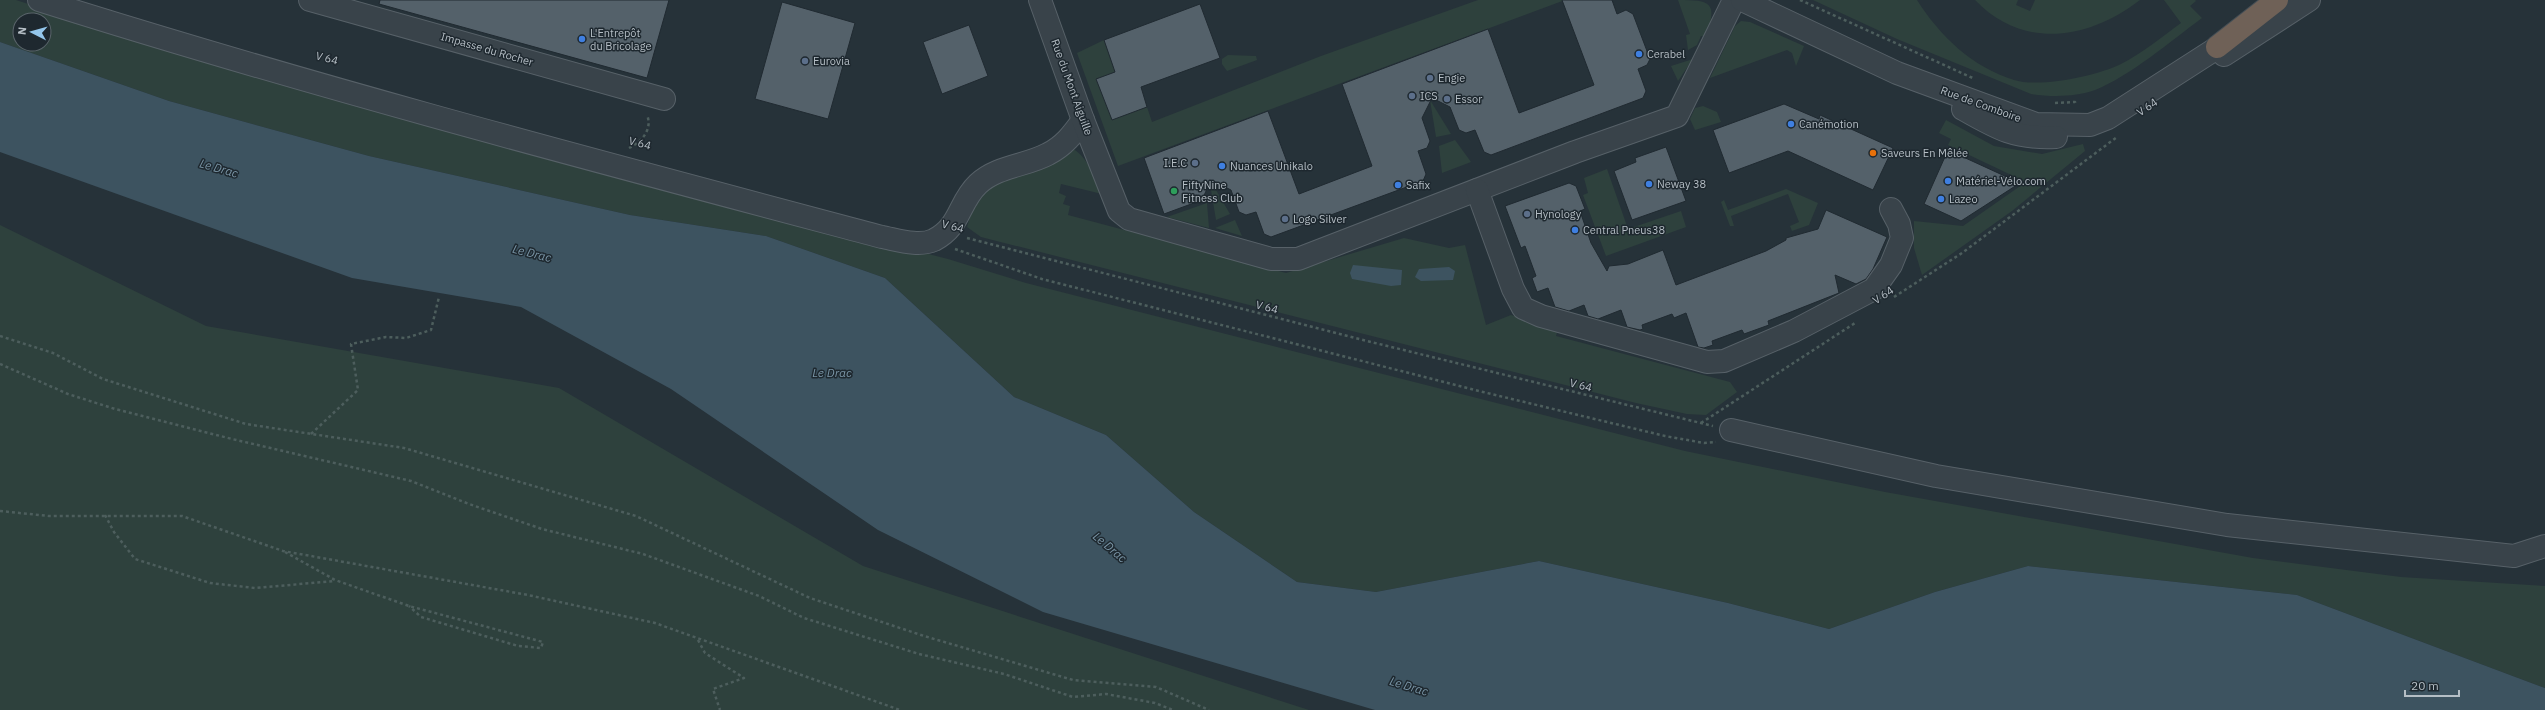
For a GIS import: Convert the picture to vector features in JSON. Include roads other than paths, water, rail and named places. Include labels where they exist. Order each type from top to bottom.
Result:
[{"type":"highway","points":[[2217,47],[2277,0]]},
{"type":"street","points":[[39,0],[211,54],[573,155],[882,237],[912,243],[939,236],[954,225],[966,197],[979,183],[1011,167],[1048,154],[1067,141],[1083,120]]},
{"type":"street","name":"Impasse du Rocher","points":[[310,0],[664,99]]},
{"type":"street","name":"Rue du Mont Aiguille","points":[[1040,0],[1083,120],[1119,211],[1129,219],[1271,258],[1298,260],[1477,190],[1677,116],[1745,1]]},
{"type":"street","name":"Rue de Comboire","points":[[1745,1],[1897,73],[2036,124],[2088,137],[2097,123],[2108,118],[2292,0]]},
{"type":"street","points":[[2088,137],[2110,128],[2309,0]]},
{"type":"street","points":[[1477,190],[1513,289],[1523,308],[1541,316],[1707,362],[1724,361],[1794,331],[1874,289],[1891,265],[1902,238],[1899,224],[1891,210]]},
{"type":"street","points":[[1725,434],[1936,476],[2227,525],[2514,556],[2545,546]]},
{"type":"water","name":"Le Drac","points":[[0,42],[12,46],[12,52],[29,52],[169,101],[369,156],[630,215],[766,236],[885,278],[1014,397],[1106,435],[1194,512],[1297,582],[1376,592],[1539,561],[1728,603],[1829,629],[1935,592],[2028,566],[2297,595],[2545,688],[2545,710],[1375,710],[1043,612],[878,530],[671,389],[521,307],[352,278],[0,152]]},
{"type":"water","points":[[1353,265],[1402,270],[1401,285],[1391,286],[1352,279],[1350,273]]},
{"type":"water","points":[[1449,267],[1455,271],[1453,280],[1421,281],[1415,277],[1419,269]]},
{"type":"place","name":"L'Entrepôt du Bricolage","points":[[582,39]]},
{"type":"place","name":"Cerabel","points":[[1639,54]]},
{"type":"place","name":"Eurovia","points":[[805,61]]},
{"type":"place","name":"Engie","points":[[1430,78]]},
{"type":"place","name":"ICS","points":[[1412,96]]},
{"type":"place","name":"Essor","points":[[1447,99]]},
{"type":"place","name":"Canémotion","points":[[1791,124]]},
{"type":"place","name":"Saveurs En Mêlée","points":[[1873,153]]},
{"type":"place","name":"I.E.C","points":[[1195,163]]},
{"type":"place","name":"Nuances Unikalo","points":[[1222,166]]},
{"type":"place","name":"Matériel-Vélo.com","points":[[1948,181]]},
{"type":"place","name":"Neway 38","points":[[1649,184]]},
{"type":"place","name":"Safix","points":[[1398,185]]},
{"type":"place","name":"FiftyNine Fitness Club","points":[[1174,191]]},
{"type":"place","name":"Lazeo","points":[[1941,199]]},
{"type":"place","name":"Hynology","points":[[1527,214]]},
{"type":"place","name":"Logo Silver","points":[[1285,219]]},
{"type":"place","name":"Central Pneus38","points":[[1575,230]]}]
